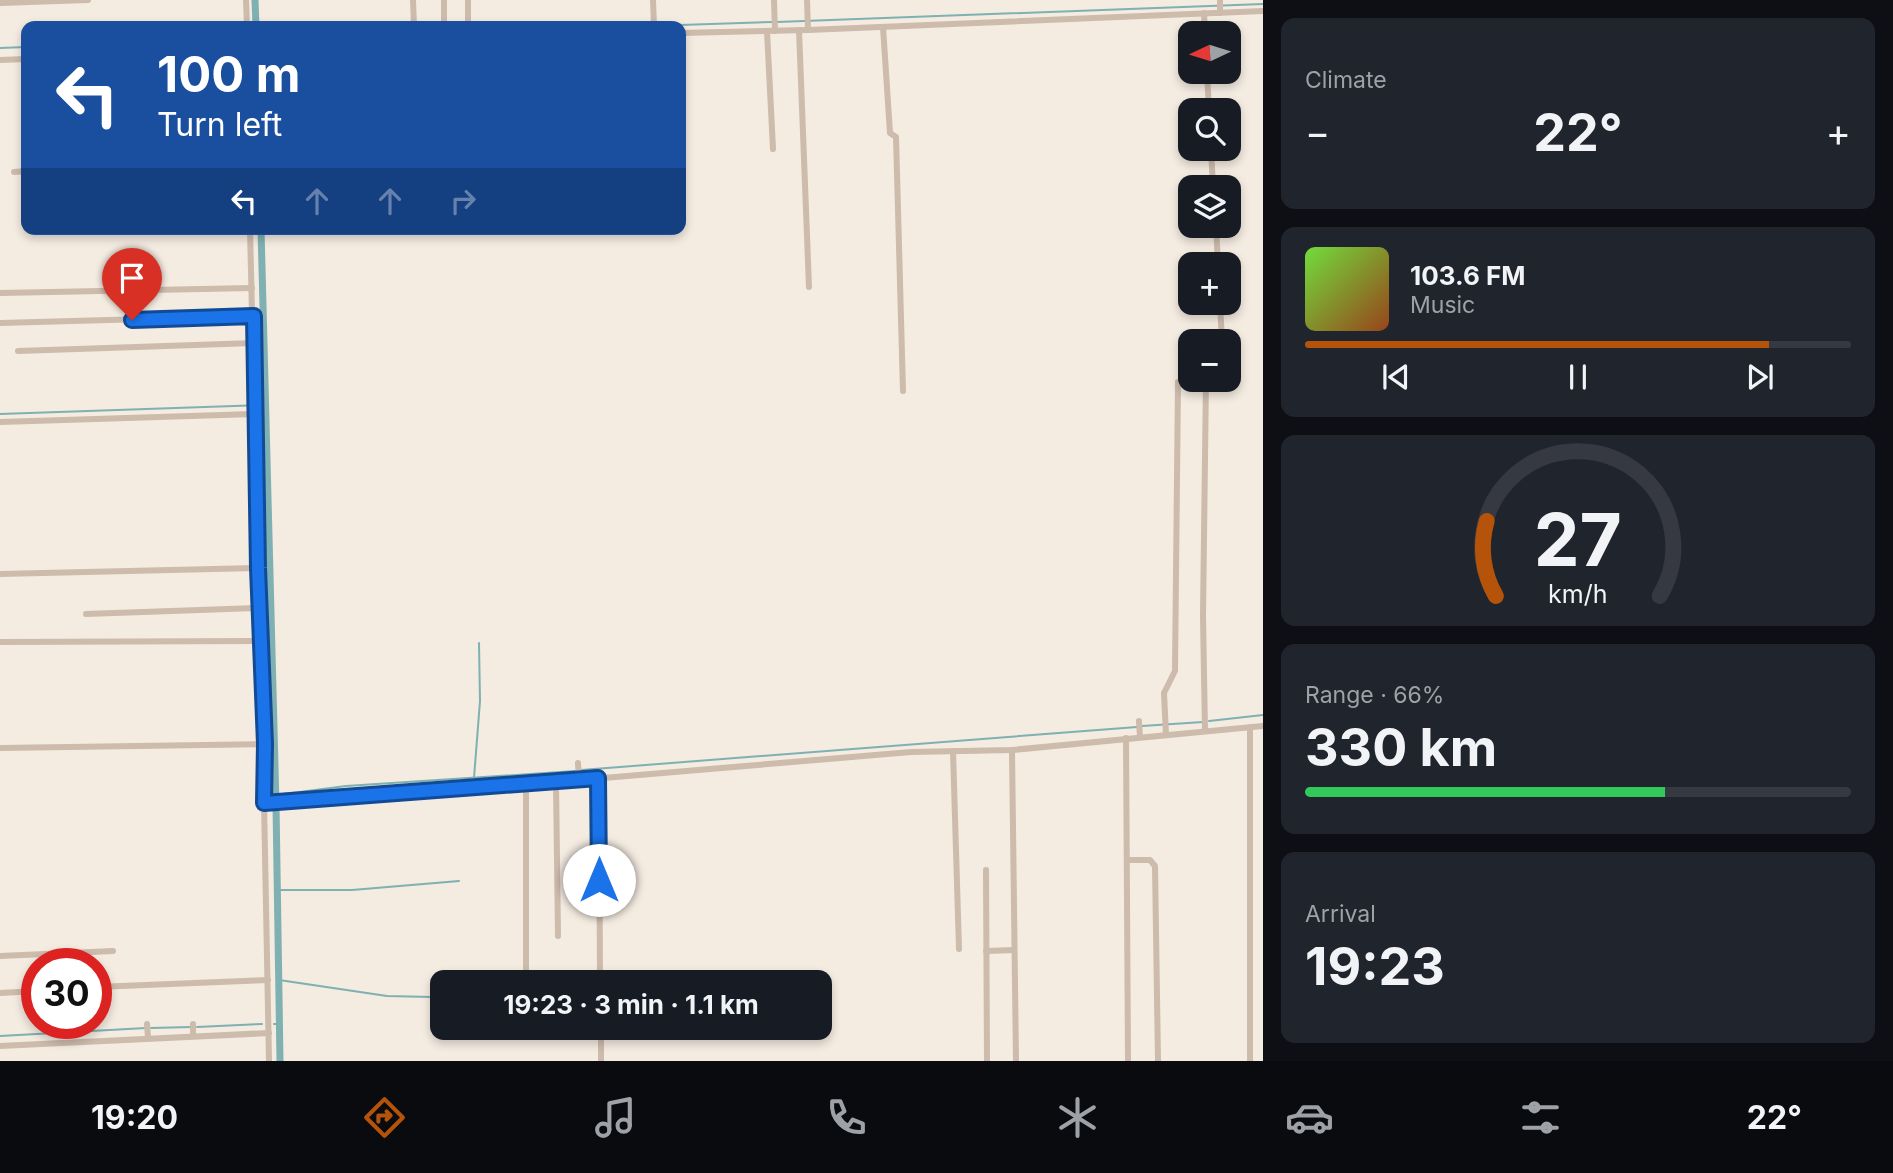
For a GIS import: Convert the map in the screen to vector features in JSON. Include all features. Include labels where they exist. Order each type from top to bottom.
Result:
[{"type":"street","points":[[0,4],[88,0]]},
{"type":"street","points":[[246,0],[247,21]]},
{"type":"street","points":[[413,0],[414,21]]},
{"type":"street","points":[[444,0],[444,21]]},
{"type":"street","points":[[468,0],[468,21]]},
{"type":"street","points":[[653,0],[654,21]]},
{"type":"street","points":[[773,149],[774,0]]},
{"type":"street","points":[[807,0],[808,29]]},
{"type":"street","points":[[1220,0],[1220,12]]},
{"type":"street","points":[[686,33],[1263,11]]},
{"type":"street","points":[[1204,13],[1204,21]]},
{"type":"street","points":[[883,27],[890,133],[896,137],[903,391]]},
{"type":"street","points":[[799,30],[809,288]]},
{"type":"street","points":[[0,60],[21,59]]},
{"type":"street","points":[[14,172],[21,171]]},
{"type":"street","points":[[250,235],[265,744],[269,1061]]},
{"type":"street","points":[[0,293],[252,288]]},
{"type":"street","points":[[0,323],[254,316]]},
{"type":"street","points":[[18,351],[254,343]]},
{"type":"street","points":[[1165,732],[1164,693],[1175,671],[1178,382]]},
{"type":"street","points":[[1205,729],[1203,616],[1206,392]]},
{"type":"street","points":[[0,422],[254,412]]},
{"type":"street","points":[[0,574],[258,568]]},
{"type":"street","points":[[86,614],[259,608]]},
{"type":"street","points":[[0,642],[261,641]]},
{"type":"street","points":[[1139,721],[1140,734]]},
{"type":"street","points":[[266,802],[556,782],[579,777],[598,778],[883,754],[1012,750],[1126,738],[1140,734],[1263,726]]},
{"type":"street","points":[[1250,727],[1250,1061]]},
{"type":"street","points":[[1126,738],[1128,1061]]},
{"type":"street","points":[[0,748],[265,744]]},
{"type":"street","points":[[1012,750],[1016,1061]]},
{"type":"street","points":[[953,751],[958,949]]},
{"type":"street","points":[[578,765],[579,777]]},
{"type":"street","points":[[598,778],[600,970]]},
{"type":"street","points":[[556,782],[558,936]]},
{"type":"street","points":[[526,784],[526,969]]},
{"type":"street","points":[[1127,860],[1150,860],[1155,866],[1158,1061]]},
{"type":"street","points":[[986,870],[987,1061]]},
{"type":"street","points":[[986,951],[1013,950]]},
{"type":"street","points":[[0,956],[113,951]]},
{"type":"street","points":[[112,986],[268,980]]},
{"type":"street","points":[[0,993],[21,992]]},
{"type":"street","points":[[147,1024],[147,1036]]},
{"type":"street","points":[[0,1046],[193,1031],[269,1033]]},
{"type":"street","points":[[601,1040],[601,1061]]},
{"type":"waterway","points":[[255,0],[256,21]]},
{"type":"waterway","points":[[777,22],[1263,4]]},
{"type":"waterway","points":[[686,25],[772,22]]},
{"type":"waterway","points":[[0,48],[21,47]]},
{"type":"waterway","points":[[261,235],[280,1061]]},
{"type":"waterway","points":[[0,414],[264,405]]},
{"type":"waterway","points":[[474,778],[480,701],[479,643]]},
{"type":"waterway","points":[[1209,721],[1263,715]]},
{"type":"waterway","points":[[1142,726],[1203,722]]},
{"type":"waterway","points":[[581,770],[1137,727]]},
{"type":"waterway","points":[[276,795],[346,786],[575,771]]},
{"type":"waterway","points":[[277,890],[352,890],[459,881]]},
{"type":"waterway","points":[[279,980],[387,996],[430,997]]},
{"type":"waterway","points":[[197,1027],[262,1024]]},
{"type":"waterway","points":[[274,1024],[279,1024]]},
{"type":"waterway","points":[[151,1028],[191,1027]]},
{"type":"waterway","points":[[0,1036],[146,1028]]},
{"type":"route","points":[[132,320],[254,316],[254,414],[265,744],[264,803],[598,778],[599,880]]}]
